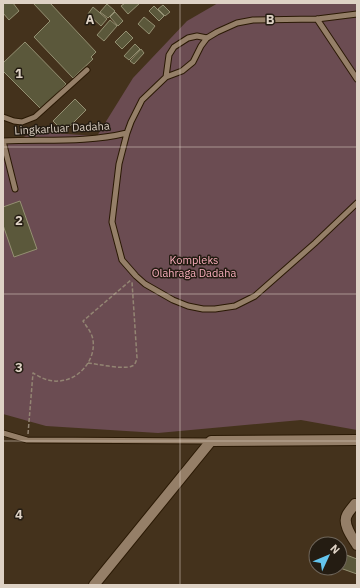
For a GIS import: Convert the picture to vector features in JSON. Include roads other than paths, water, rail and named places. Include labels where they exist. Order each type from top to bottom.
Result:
[{"type":"street","points":[[94,585],[211,442],[357,440]]},
{"type":"street","points":[[355,504],[347,514],[346,522],[357,545]]},
{"type":"lane","points":[[357,14],[317,19],[253,20],[238,23],[207,38],[193,62],[182,71],[166,77],[142,100],[127,133],[119,164],[112,222],[122,260],[145,284],[173,300],[188,306],[203,309],[215,309],[235,306],[255,296],[357,203]]},
{"type":"lane","points":[[317,19],[357,79]]},
{"type":"lane","points":[[166,77],[169,55],[174,47],[188,38],[196,36],[207,38]]},
{"type":"lane","points":[[3,117],[22,122],[35,117],[87,70]]},
{"type":"lane","name":"Lingkarluar Dadaha","points":[[3,141],[102,138],[127,133]]},
{"type":"lane","points":[[3,141],[15,189]]},
{"type":"lane","points":[[3,433],[27,440],[211,442]]},
{"type":"park label","name":"Kompleks Olahraga Dadaha","points":[[194,266]]}]
